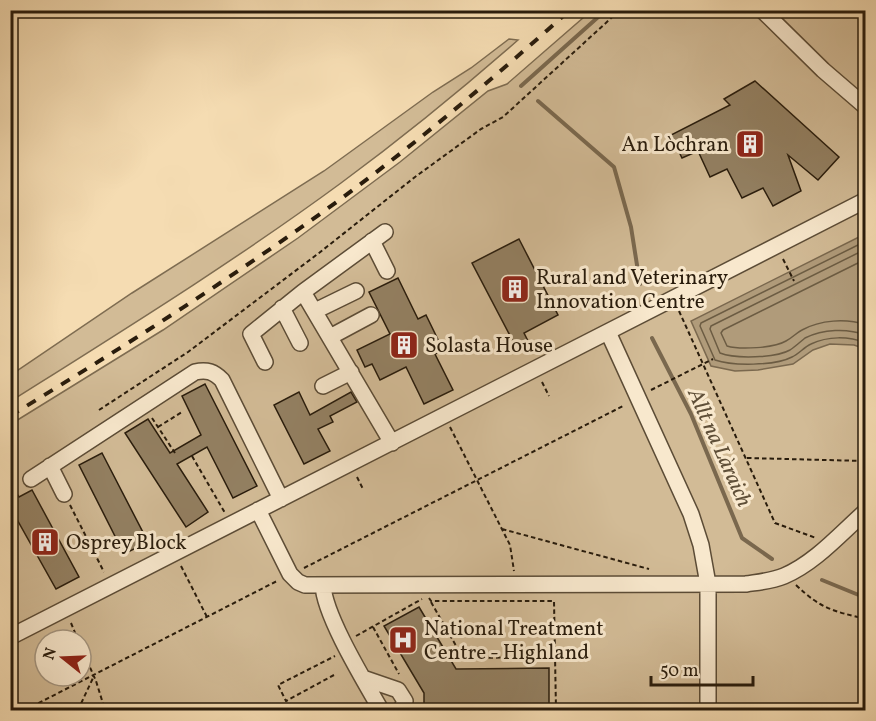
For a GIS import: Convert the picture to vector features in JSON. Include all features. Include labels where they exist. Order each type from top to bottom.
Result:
[{"type":"street","points":[[762,10],[823,70],[866,107]]},
{"type":"street","points":[[10,637],[866,200]]},
{"type":"street","points":[[266,362],[251,334],[378,236],[387,271]]},
{"type":"street","points":[[315,311],[356,291]]},
{"type":"street","points":[[303,292],[392,443]]},
{"type":"street","points":[[282,308],[300,343]]},
{"type":"street","points":[[330,337],[371,315]]},
{"type":"street","points":[[608,332],[643,395],[691,514],[701,545],[708,584],[708,711]]},
{"type":"street","points":[[31,479],[195,372],[202,370],[216,374],[222,380],[281,499]]},
{"type":"street","points":[[323,386],[351,372]]},
{"type":"street","points":[[50,466],[64,494]]},
{"type":"street","points":[[258,510],[290,574],[297,582],[305,585],[746,584],[770,581],[785,576],[807,562],[866,511]]},
{"type":"street","points":[[323,585],[326,603],[380,708]]},
{"type":"street","points":[[363,678],[398,684]]},
{"type":"street","points":[[380,708],[377,701],[380,693],[398,684]]},
{"type":"street","points":[[398,684],[398,690],[404,696],[405,705],[401,711]]},
{"type":"path","points":[[99,410],[188,352],[415,177],[481,129],[503,117],[620,10]]},
{"type":"path","points":[[777,246],[795,281]]},
{"type":"path","points":[[673,298],[775,523],[830,543]]},
{"type":"path","points":[[25,711],[713,359]]},
{"type":"path","points":[[144,405],[175,453]]},
{"type":"path","points":[[158,427],[182,412]]},
{"type":"path","points":[[444,416],[510,545],[514,564],[514,584]]},
{"type":"path","points":[[192,456],[231,524]]},
{"type":"path","points":[[747,458],[866,460]]},
{"type":"path","points":[[64,494],[111,585]]},
{"type":"path","points":[[502,529],[654,570]]},
{"type":"path","points":[[174,553],[208,617]]},
{"type":"path","points":[[785,576],[820,606],[866,619]]},
{"type":"path","points":[[334,675],[286,701],[278,685],[336,655],[336,646],[428,596],[463,658],[555,657]]},
{"type":"path","points":[[431,601],[554,601],[556,711]]},
{"type":"path","points":[[65,609],[73,628]]},
{"type":"path","points":[[373,627],[398,684]]},
{"type":"path","points":[[78,711],[94,676]]},
{"type":"path","points":[[94,676],[105,711]]},
{"type":"shaded area","points":[[591,11],[865,11],[865,710],[11,710],[11,424],[163,330],[298,238],[400,162],[488,91],[507,84]]},
{"type":"shaded area","points":[[509,39],[518,40],[431,113],[341,183],[219,268],[11,401],[11,375],[132,293],[324,171]]},
{"type":"water","points":[[865,234],[865,349],[854,345],[830,344],[813,350],[793,364],[758,370],[735,371],[711,366],[691,321]]},
{"type":"building","name":"An Lòchran","points":[[755,81],[839,157],[818,180],[788,155],[801,191],[773,206],[763,188],[742,198],[727,169],[710,177],[698,151],[682,158],[671,135],[730,105],[724,99]]},
{"type":"building","name":"Rural and Veterinary Innovation Centre","points":[[519,239],[558,315],[524,333],[528,341],[516,347],[472,263]]},
{"type":"building","name":"Solasta House","points":[[398,278],[418,319],[426,315],[443,350],[435,354],[453,390],[424,404],[406,367],[380,380],[372,364],[365,367],[357,350],[390,334],[369,292]]},
{"type":"building","points":[[205,384],[257,486],[233,498],[207,447],[177,464],[208,512],[186,527],[125,433],[148,419],[170,453],[201,435],[182,396]]},
{"type":"building","points":[[299,392],[310,415],[351,392],[357,402],[330,416],[333,422],[318,429],[330,451],[304,464],[274,405]]},
{"type":"building","points":[[102,453],[148,542],[124,554],[79,465]]},
{"type":"building","name":"Osprey Block","points":[[10,483],[19,497],[32,490],[79,577],[56,589],[10,507]]},
{"type":"building","points":[[419,607],[456,669],[549,668],[549,711],[424,711],[424,693],[384,626]]},
{"type":"waterway","name":"Allt na Làraich","points":[[521,86],[606,10]]},
{"type":"waterway","name":"Allt na Làraich","points":[[538,101],[614,167],[631,227],[640,284]]},
{"type":"waterway","name":"Allt na Làraich","points":[[652,338],[691,414],[742,538],[772,559]]},
{"type":"waterway","name":"Allt na Làraich","points":[[822,580],[866,598]]},
{"type":"railway","points":[[10,416],[176,312],[258,258],[338,201],[456,108],[570,10]]},
{"type":"place","name":"An Lòchran","points":[[750,144]]},
{"type":"place","name":"Rural and Veterinary Innovation Centre","points":[[515,289]]},
{"type":"place","name":"Solasta House","points":[[404,345]]},
{"type":"place","name":"Osprey Block","points":[[45,542]]},
{"type":"place","name":"National Treatment Centre - Highland","points":[[403,640]]}]
